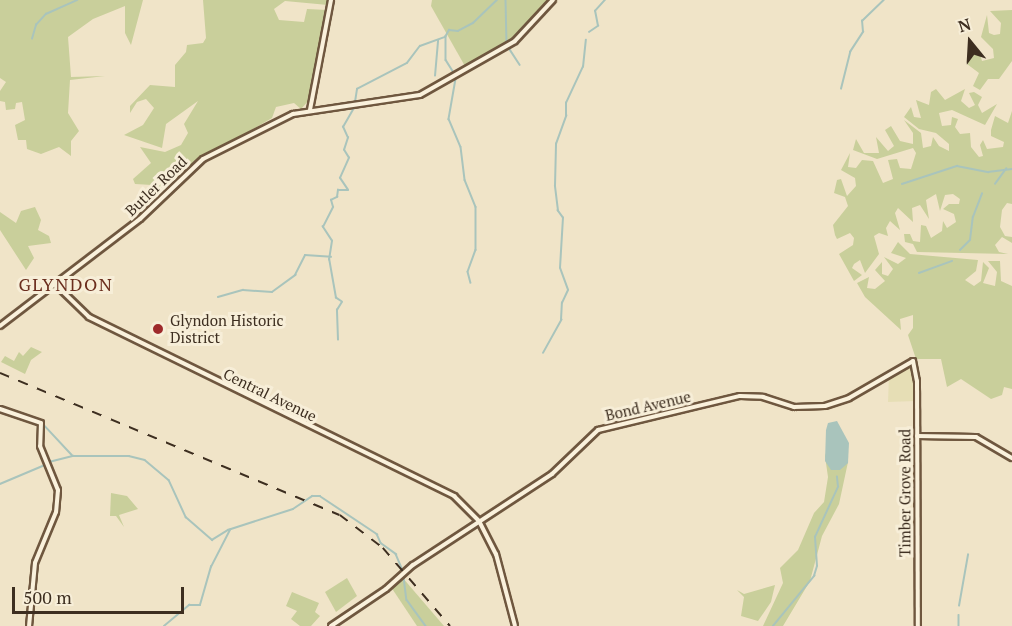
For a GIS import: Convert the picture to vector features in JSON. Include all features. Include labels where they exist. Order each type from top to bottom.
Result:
[{"type":"main road","points":[[310,111],[332,0]]},
{"type":"main road","name":"Butler Road","points":[[0,326],[140,219],[198,163],[275,120],[310,111],[420,95],[515,41],[553,0]]},
{"type":"main road","name":"Central Avenue","points":[[55,284],[85,315],[300,423],[447,491],[479,521]]},
{"type":"main road","name":"Bond Avenue","points":[[331,626],[479,521],[552,474],[601,429],[740,396],[763,397],[794,407],[825,406],[849,398],[913,361]]},
{"type":"main road","name":"Timber Grove Road","points":[[913,361],[917,436],[918,626]]},
{"type":"main road","points":[[0,409],[41,423],[40,446],[55,480],[58,501],[35,563],[29,626]]},
{"type":"main road","points":[[917,436],[976,437],[1012,458]]},
{"type":"main road","points":[[479,521],[500,564],[515,626]]},
{"type":"shaded area","points":[[913,364],[915,401],[888,402],[889,375]]},
{"type":"green space","points":[[0,0],[143,0],[131,45],[125,33],[125,6],[93,19],[68,37],[71,77],[105,76],[70,80],[68,113],[79,131],[71,141],[71,156],[59,147],[41,154],[27,149],[26,140],[18,140],[15,125],[25,120],[22,102],[16,103],[15,109],[6,110],[5,102],[0,101],[0,91],[6,82],[0,78]]},
{"type":"green space","points":[[203,0],[328,0],[328,5],[285,1],[274,9],[279,20],[304,22],[307,9],[327,10],[310,99],[301,109],[294,103],[276,107],[272,118],[187,167],[154,198],[156,190],[152,185],[135,184],[133,179],[151,163],[140,147],[165,152],[181,145],[188,133],[184,124],[198,101],[166,124],[162,148],[124,135],[143,125],[154,108],[146,99],[137,102],[130,113],[130,106],[150,85],[175,87],[175,65],[186,52],[187,45],[203,43],[206,38]]},
{"type":"green space","points":[[432,0],[552,0],[520,36],[466,68],[431,6]]},
{"type":"green space","points":[[1012,10],[1012,61],[999,79],[988,79],[980,90],[973,86],[979,73],[967,64],[978,48],[982,61],[994,58],[993,49],[981,37],[987,15],[989,33],[1000,34],[1001,23],[990,11]]},
{"type":"green space","points":[[936,89],[945,100],[965,89],[961,101],[969,108],[975,105],[969,93],[974,92],[982,97],[978,105],[982,113],[997,104],[985,125],[952,110],[939,113],[942,126],[951,125],[952,117],[958,119],[955,127],[960,134],[970,133],[971,147],[979,157],[983,156],[980,145],[983,140],[987,149],[1003,147],[1004,142],[991,136],[991,130],[995,116],[1008,123],[1012,111],[1012,204],[1007,203],[1002,210],[1000,227],[1005,236],[1012,237],[1012,243],[1002,237],[995,245],[999,252],[1008,254],[917,252],[913,244],[905,242],[904,234],[910,234],[913,241],[920,242],[921,225],[926,226],[931,238],[942,231],[943,221],[947,228],[956,222],[954,214],[943,209],[949,204],[959,204],[960,199],[953,194],[945,195],[940,211],[936,194],[926,200],[929,219],[920,205],[912,208],[913,222],[898,208],[895,213],[900,230],[890,221],[886,228],[888,236],[879,233],[874,236],[879,254],[865,273],[860,260],[854,264],[852,268],[862,275],[854,281],[839,254],[853,245],[854,238],[850,233],[837,239],[833,225],[848,206],[845,197],[834,193],[837,180],[841,179],[847,196],[856,186],[855,178],[841,170],[850,153],[848,167],[856,168],[862,160],[873,161],[883,183],[893,179],[888,160],[897,159],[900,168],[911,169],[916,153],[913,148],[877,159],[853,150],[856,139],[864,153],[879,153],[876,137],[888,151],[894,146],[885,130],[891,126],[900,141],[913,144],[913,133],[904,120],[921,133],[923,148],[931,146],[933,137],[939,146],[949,151],[949,144],[936,133],[919,129],[904,117],[911,107],[914,117],[921,118],[916,100],[929,105],[931,92]]},
{"type":"green space","points":[[35,207],[41,220],[38,230],[49,236],[51,243],[28,246],[34,258],[26,270],[0,230],[0,212],[16,223],[21,211]]},
{"type":"green space","points":[[898,242],[910,254],[978,260],[976,271],[965,280],[974,286],[981,281],[983,262],[989,268],[983,283],[995,286],[997,272],[988,261],[1000,261],[1001,281],[1012,286],[1012,389],[1004,387],[1002,395],[991,399],[961,379],[947,387],[941,359],[916,359],[908,335],[913,328],[913,315],[900,319],[901,330],[865,297],[857,283],[869,277],[867,288],[875,289],[885,281],[875,270],[882,262],[882,274],[888,276],[893,269],[884,257],[898,264],[906,258],[891,253]]},
{"type":"green space","points":[[31,347],[42,352],[31,360],[25,374],[1,362],[5,356],[14,361],[19,352],[23,356]]},
{"type":"green space","points":[[830,441],[847,448],[848,462],[839,504],[822,536],[810,581],[783,626],[763,626],[783,583],[780,568],[798,550],[814,513],[824,502],[828,477],[825,456]]},
{"type":"green space","points":[[111,493],[127,496],[138,509],[119,515],[124,527],[116,516],[110,516]]},
{"type":"green space","points":[[402,577],[444,626],[417,626],[391,587]]},
{"type":"green space","points":[[347,578],[357,596],[336,612],[325,592]]},
{"type":"green space","points":[[775,585],[771,602],[758,621],[741,616],[744,597],[737,590],[744,594]]},
{"type":"green space","points":[[292,592],[319,603],[315,612],[320,616],[311,626],[300,626],[291,619],[297,611],[286,606]]},
{"type":"water","points":[[837,421],[849,443],[848,463],[840,470],[831,470],[825,461],[826,430],[828,423]]},
{"type":"waterway","points":[[32,39],[36,25],[46,14],[77,0]]},
{"type":"waterway","points":[[355,102],[357,89],[407,63],[420,46],[445,37],[449,30],[458,31],[473,23],[497,0]]},
{"type":"waterway","points":[[506,0],[507,43]]},
{"type":"waterway","points":[[589,32],[598,26],[595,11],[605,0]]},
{"type":"waterway","points":[[841,89],[850,52],[863,32],[862,21],[884,0]]},
{"type":"waterway","points":[[446,36],[446,60],[454,73]]},
{"type":"waterway","points":[[543,353],[561,320],[562,303],[568,290],[560,268],[563,218],[558,211],[555,186],[556,144],[566,116],[566,103],[583,67],[586,40]]},
{"type":"waterway","points":[[435,76],[438,41]]},
{"type":"waterway","points":[[509,48],[520,65]]},
{"type":"waterway","points":[[456,79],[449,119],[461,147],[465,180],[476,207],[476,250],[468,272],[471,283]]},
{"type":"waterway","points":[[338,340],[337,310],[342,302],[336,298],[329,260],[332,241],[323,227],[333,207],[331,200],[337,197],[338,190],[348,190],[340,178],[349,158],[344,150],[348,138],[343,127],[354,108]]},
{"type":"waterway","points":[[902,184],[957,166],[988,172],[1012,169]]},
{"type":"waterway","points":[[995,184],[1006,169]]},
{"type":"waterway","points":[[960,250],[970,240],[973,217],[982,194]]},
{"type":"waterway","points":[[218,297],[243,290],[272,292],[295,275],[305,255],[331,257]]},
{"type":"waterway","points":[[919,273],[952,261]]},
{"type":"waterway","points":[[0,406],[37,419]]},
{"type":"waterway","points":[[45,426],[72,455]]},
{"type":"waterway","points":[[49,462],[73,456],[129,456],[145,460],[169,480],[186,517],[212,540],[228,530],[293,509],[312,496],[320,496],[377,534],[381,543],[396,554],[402,568]]},
{"type":"waterway","points":[[0,484],[45,465]]},
{"type":"waterway","points":[[773,626],[814,576],[817,566],[815,537],[838,487],[837,477]]},
{"type":"waterway","points":[[164,626],[189,605],[200,605],[211,567],[230,530]]},
{"type":"waterway","points":[[959,606],[968,555]]},
{"type":"waterway","points":[[404,577],[407,600],[426,626]]},
{"type":"waterway","points":[[959,615],[959,626]]},
{"type":"railway","points":[[0,373],[340,515],[383,548],[450,626]]},
{"type":"place","name":"Glyndon Historic District","points":[[158,329]]},
{"type":"district","name":"GLYNDON","points":[[66,284]]}]
